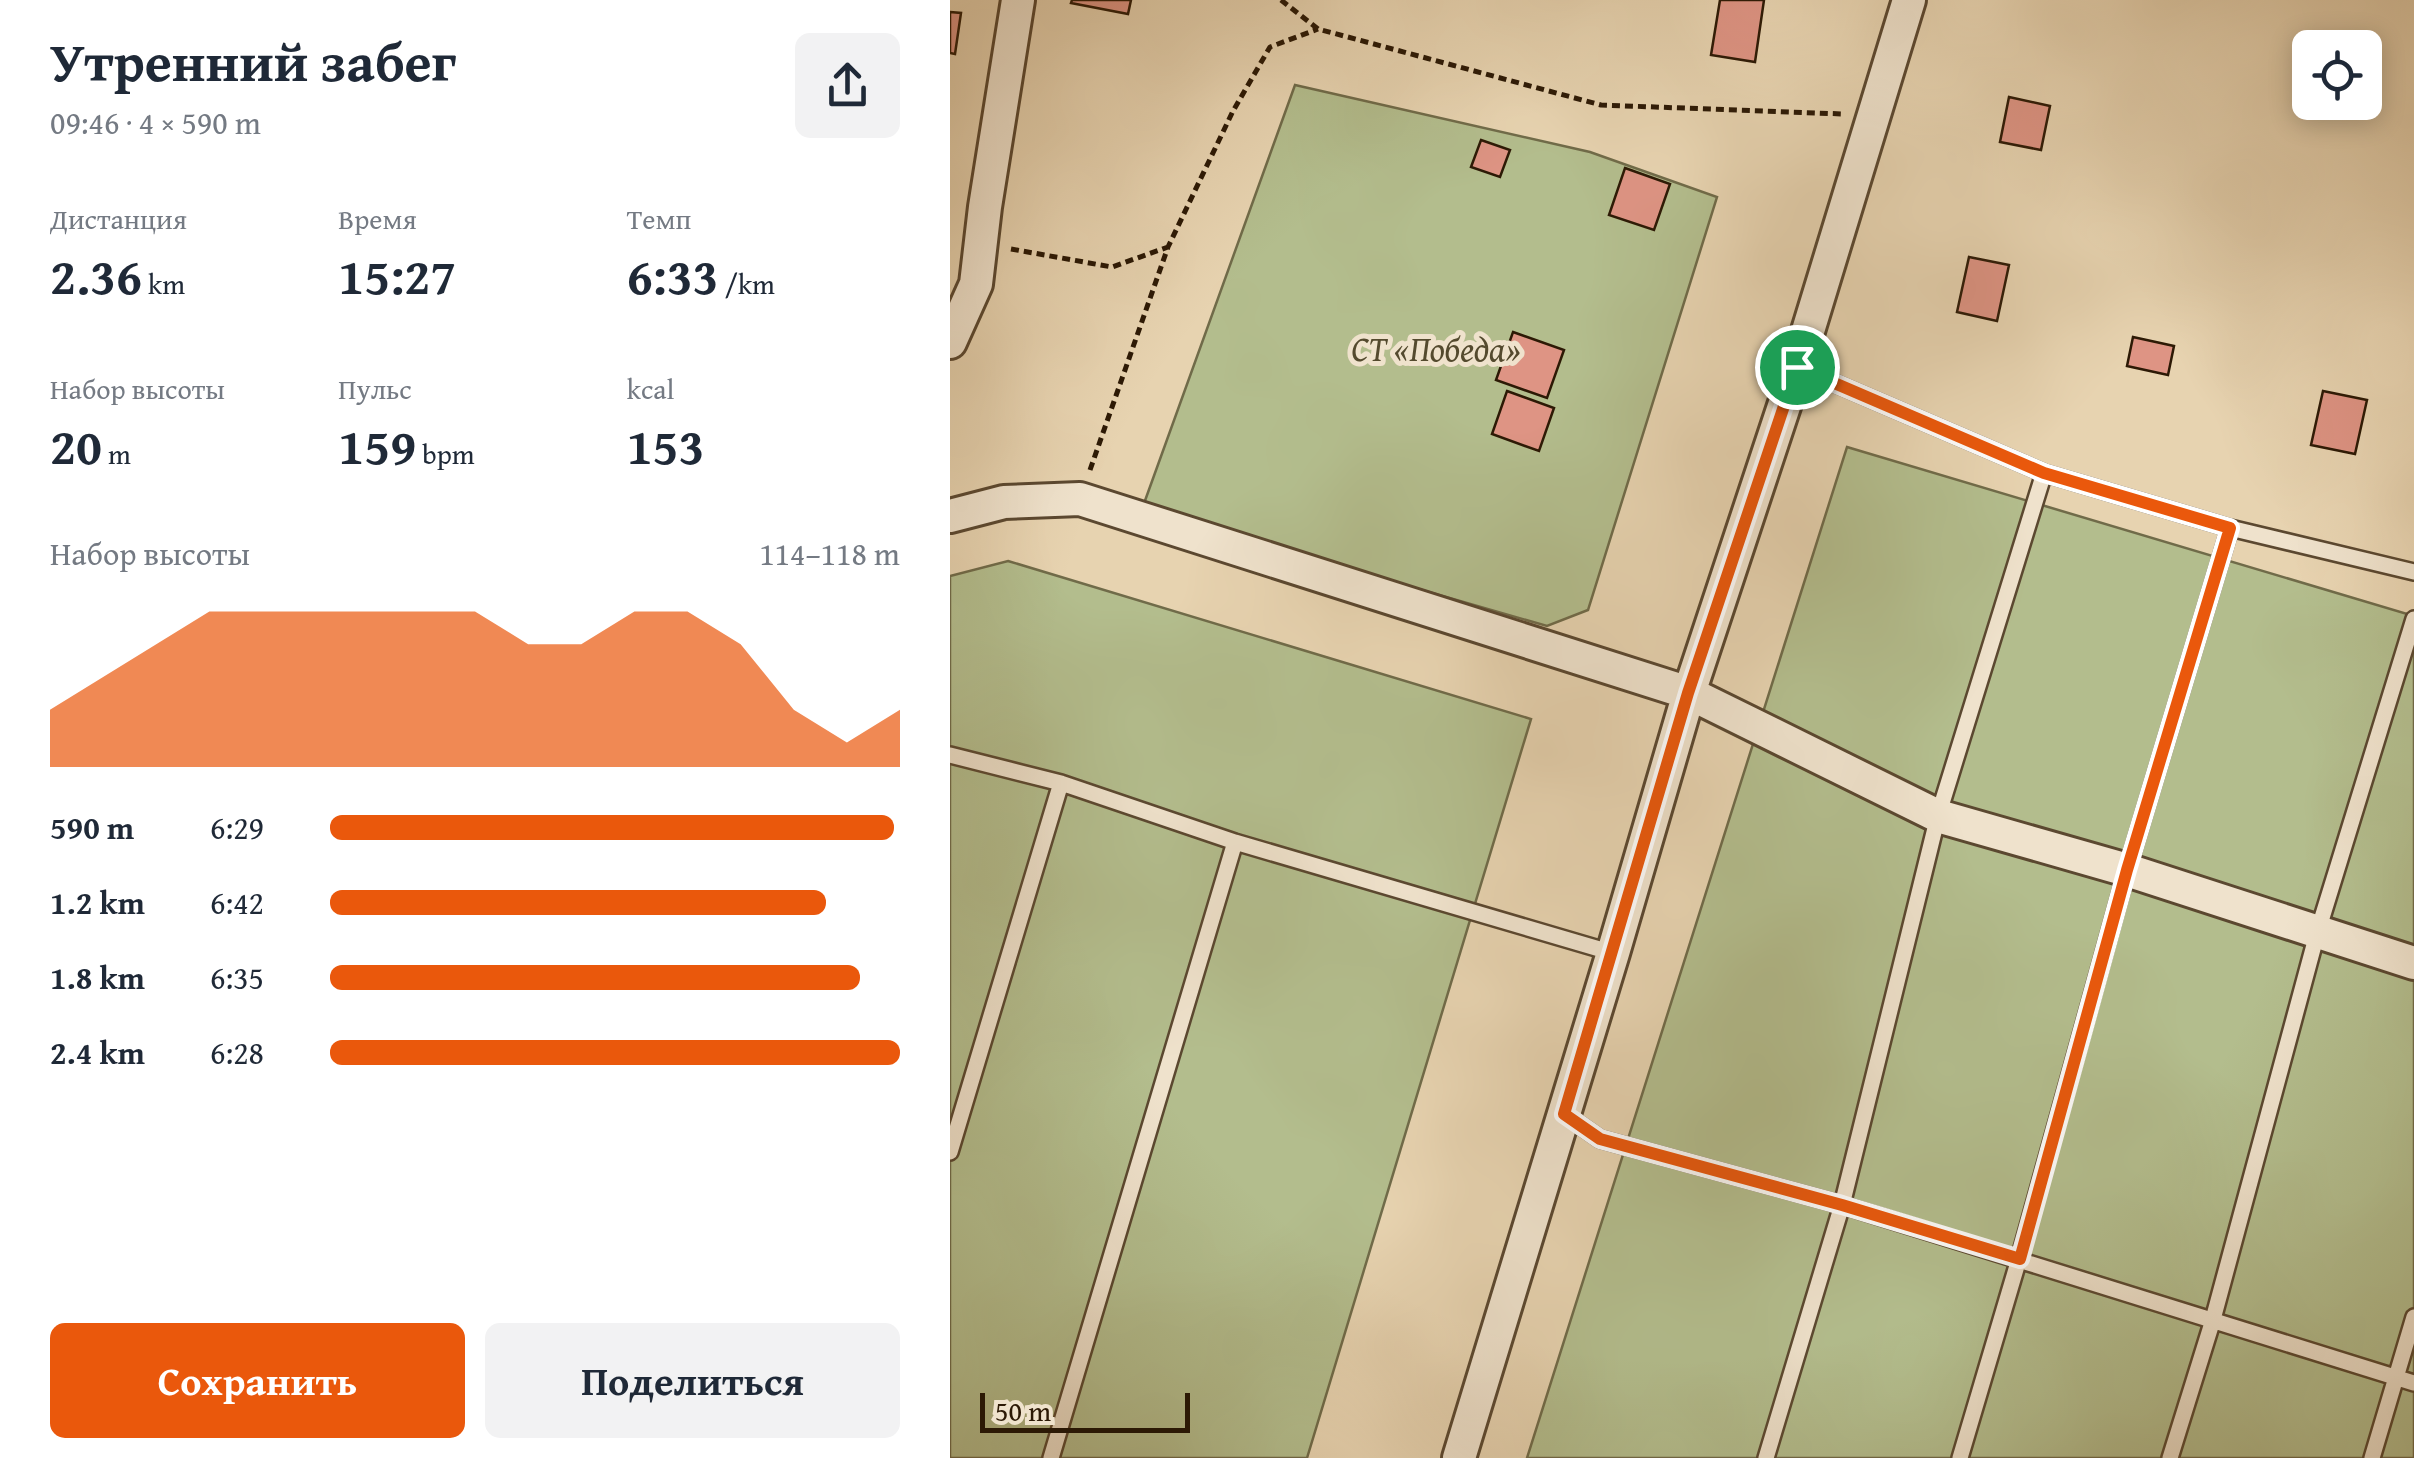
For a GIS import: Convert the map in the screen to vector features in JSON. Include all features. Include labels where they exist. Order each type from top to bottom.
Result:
[{"type":"street","points":[[950,342],[976,284],[1018,0]]},
{"type":"street","points":[[1459,1458],[1688,693],[1797,367],[1909,0]]},
{"type":"street","points":[[950,516],[1004,502],[1080,498],[1688,693],[1938,816],[2127,870],[2414,963]]},
{"type":"lane","points":[[1797,367],[2044,473],[2230,528],[2414,572]]},
{"type":"lane","points":[[1766,1458],[1842,1205],[1938,816],[2044,473]]},
{"type":"lane","points":[[1960,1458],[2020,1259],[2127,870],[2230,528]]},
{"type":"lane","points":[[2170,1458],[2212,1323],[2317,934],[2414,619]]},
{"type":"lane","points":[[950,754],[1061,784],[1235,842],[1613,953]]},
{"type":"lane","points":[[950,1152],[1061,784]]},
{"type":"lane","points":[[1051,1458],[1235,842]]},
{"type":"lane","points":[[1564,1114],[1600,1139],[1842,1205],[2414,1384]]},
{"type":"lane","points":[[2372,1458],[2414,1317]]},
{"type":"path","points":[[1281,0],[1318,30],[1602,106],[1876,116]]},
{"type":"path","points":[[1080,498],[1168,247],[1233,111],[1270,47],[1318,30]]},
{"type":"path","points":[[982,244],[1112,267],[1168,247]]},
{"type":"green space","name":"СТ «Победа»","points":[[1295,85],[1590,152],[1717,197],[1588,610],[1547,626],[1142,509]]},
{"type":"green space","points":[[1847,447],[2414,616],[2414,1458],[1527,1458]]},
{"type":"green space","points":[[1008,561],[1531,719],[1307,1458],[950,1458],[950,576]]},
{"type":"building","points":[[1131,0],[1128,14],[1071,3]]},
{"type":"building","points":[[1720,0],[1764,0],[1755,62],[1711,55]]},
{"type":"building","points":[[950,12],[961,13],[955,54],[950,53]]},
{"type":"building","points":[[2009,97],[2050,106],[2041,150],[2000,142]]},
{"type":"building","points":[[1481,140],[1510,150],[1500,177],[1471,167]]},
{"type":"building","points":[[1625,168],[1670,184],[1654,230],[1609,215]]},
{"type":"building","points":[[1969,257],[2009,265],[1997,321],[1957,312]]},
{"type":"building","points":[[1513,332],[1564,350],[1547,398],[1496,380]]},
{"type":"building","points":[[2133,337],[2174,346],[2168,375],[2127,366]]},
{"type":"building","points":[[1507,391],[1554,408],[1539,451],[1492,434]]},
{"type":"building","points":[[2323,391],[2367,400],[2355,454],[2311,445]]},
{"type":"route","points":[[1797,367],[2044,473],[2230,528],[2127,870],[2020,1259],[1842,1205],[1600,1139],[1564,1114],[1688,693],[1797,367]]}]
